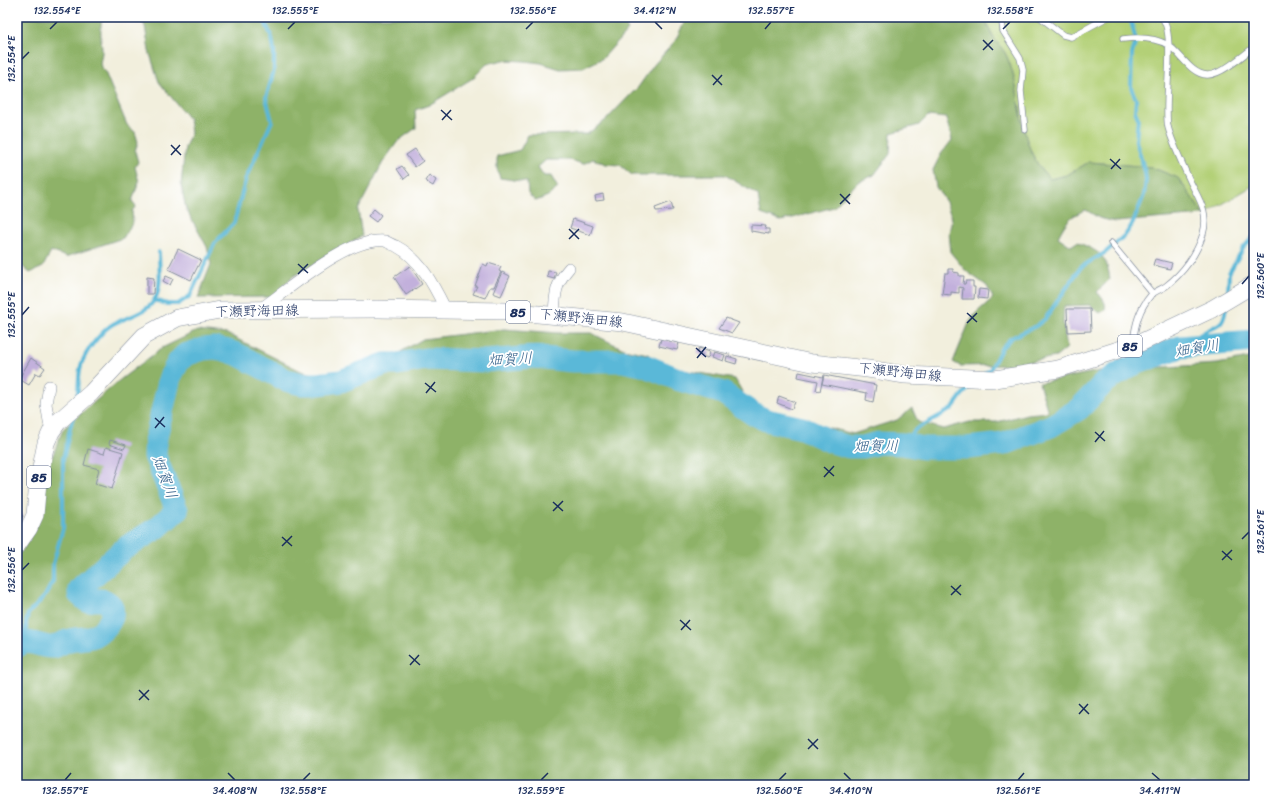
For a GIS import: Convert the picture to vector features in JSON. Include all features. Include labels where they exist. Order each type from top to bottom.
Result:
[{"type":"main road","name":"下瀬野海田線","points":[[17,546],[30,528],[35,516],[41,464],[51,432],[69,412],[91,392],[133,345],[165,323],[177,318],[212,311],[258,310],[506,311],[623,322],[812,363],[868,369],[905,375],[995,379],[1058,369],[1133,345],[1212,309],[1254,284]]},
{"type":"street","points":[[258,310],[291,285],[344,251],[360,244],[386,241],[404,251],[421,267],[434,286],[446,310]]},
{"type":"street","points":[[554,315],[555,292],[560,279],[569,268]]},
{"type":"street","points":[[49,386],[46,404],[51,432]]},
{"type":"lane","points":[[1005,17],[1002,22],[1003,31],[1020,58],[1023,70],[1021,91],[1025,130]]},
{"type":"lane","points":[[1040,17],[1062,35],[1071,37],[1108,17]]},
{"type":"lane","points":[[1133,345],[1135,325],[1142,309],[1153,294],[1166,286],[1180,273],[1193,256],[1200,242],[1205,222],[1203,204],[1191,183],[1168,128],[1166,109],[1168,29],[1161,17]]},
{"type":"lane","points":[[1123,39],[1141,37],[1168,45],[1197,72],[1207,75],[1228,66],[1254,47]]},
{"type":"lane","points":[[1111,243],[1153,294]]},
{"type":"green space","points":[[17,17],[102,17],[102,52],[100,64],[105,72],[127,125],[135,132],[138,142],[135,151],[138,162],[135,167],[139,182],[132,201],[136,206],[132,211],[133,222],[123,238],[66,257],[51,251],[43,267],[30,273],[17,262]]},
{"type":"green space","points":[[138,17],[620,17],[628,30],[603,58],[583,68],[560,69],[541,63],[503,60],[487,64],[473,78],[429,105],[415,110],[416,128],[398,141],[383,162],[358,210],[362,236],[292,277],[272,297],[198,298],[211,264],[207,247],[186,209],[181,185],[185,147],[191,133],[189,119],[159,82],[149,51],[145,26]]},
{"type":"green space","points":[[687,17],[984,17],[993,37],[1006,54],[1013,73],[1022,121],[1031,151],[1039,166],[1050,179],[1067,175],[1089,162],[1151,167],[1178,178],[1204,215],[1116,222],[1099,218],[1086,210],[1072,217],[1066,223],[1058,237],[1071,246],[1077,242],[1091,248],[1100,254],[1104,259],[1110,279],[1097,292],[1105,302],[1105,310],[1100,313],[1090,305],[1064,306],[1063,323],[1067,348],[1056,357],[1011,365],[960,366],[953,362],[969,323],[976,313],[993,298],[987,286],[966,271],[951,253],[949,233],[952,219],[946,202],[936,187],[933,170],[941,154],[952,140],[946,118],[928,116],[919,125],[891,133],[890,154],[874,175],[858,182],[834,207],[781,221],[761,214],[758,195],[725,175],[632,175],[620,165],[606,164],[593,159],[583,164],[570,160],[546,160],[538,167],[544,176],[551,176],[558,188],[548,196],[536,201],[528,194],[527,182],[500,178],[497,169],[497,156],[520,150],[528,135],[587,134],[606,120],[639,86],[653,66],[675,41]]},
{"type":"green space","points":[[984,17],[1254,17],[1254,185],[1204,215],[1178,178],[1151,167],[1089,162],[1067,175],[1050,179],[1039,166],[1031,152],[1022,121],[1013,73],[1006,54],[993,37]]},
{"type":"green space","points":[[504,329],[559,333],[591,333],[624,349],[648,354],[664,367],[735,379],[745,397],[759,409],[789,423],[822,426],[853,434],[897,420],[912,408],[918,422],[943,429],[970,422],[997,422],[1027,414],[1048,412],[1039,383],[1120,367],[1167,367],[1217,364],[1254,357],[1254,785],[17,785],[17,555],[22,551],[35,529],[45,500],[44,478],[63,429],[121,379],[162,348],[197,331],[227,334],[301,371],[331,378],[373,361],[397,354],[423,339]]},
{"type":"building","points":[[415,149],[423,161],[415,167],[406,155]]},
{"type":"building","points":[[402,166],[409,175],[404,179],[397,169]]},
{"type":"building","points":[[429,175],[436,180],[433,186],[425,181]]},
{"type":"building","points":[[603,194],[604,200],[596,201],[595,196]]},
{"type":"building","points":[[671,202],[673,210],[656,211],[655,208]]},
{"type":"building","points":[[374,209],[381,215],[376,222],[368,216]]},
{"type":"building","points":[[573,219],[593,226],[590,235],[570,228]]},
{"type":"building","points":[[751,225],[766,226],[765,229],[769,229],[769,234],[751,231]]},
{"type":"building","points":[[178,249],[201,260],[191,280],[168,269]]},
{"type":"building","points":[[1155,259],[1172,263],[1170,269],[1153,265]]},
{"type":"building","points":[[488,263],[501,267],[499,271],[501,272],[494,287],[490,287],[485,298],[473,294],[477,286],[475,286],[483,264],[487,266]]},
{"type":"building","points":[[410,266],[422,284],[406,295],[394,277]]},
{"type":"building","points":[[948,269],[953,269],[953,272],[959,273],[959,276],[964,276],[963,284],[965,284],[966,281],[973,281],[973,287],[975,287],[974,299],[962,299],[963,288],[959,287],[959,293],[951,292],[951,295],[942,294],[945,273],[948,273]]},
{"type":"building","points":[[548,271],[556,272],[554,279],[547,277]]},
{"type":"building","points":[[502,272],[510,276],[501,296],[493,293]]},
{"type":"building","points":[[166,276],[173,279],[170,285],[163,281]]},
{"type":"building","points":[[147,277],[154,278],[153,294],[147,294]]},
{"type":"building","points":[[979,289],[988,290],[987,299],[978,298]]},
{"type":"building","points":[[1067,309],[1090,309],[1091,331],[1068,332]]},
{"type":"building","points":[[726,318],[739,323],[732,333],[719,328]]},
{"type":"building","points":[[661,339],[679,343],[677,350],[659,346]]},
{"type":"building","points":[[699,348],[710,352],[707,358],[697,353]]},
{"type":"building","points":[[714,352],[725,355],[723,361],[712,357]]},
{"type":"building","points":[[727,356],[737,359],[736,364],[726,361]]},
{"type":"building","points":[[31,358],[45,368],[40,375],[36,373],[29,385],[19,379]]},
{"type":"building","points":[[799,372],[823,377],[820,391],[816,390],[818,381],[798,377]]},
{"type":"building","points":[[824,375],[876,385],[873,402],[866,400],[867,393],[822,384]]},
{"type":"building","points":[[779,396],[795,402],[792,409],[777,403]]},
{"type":"building","points":[[110,440],[126,445],[124,449],[109,444]]},
{"type":"building","points":[[106,447],[123,452],[112,489],[95,484],[99,469],[84,465],[88,449],[104,454]]},
{"type":"building","points":[[17,509],[23,516],[17,526]]},
{"type":"waterway","points":[[154,300],[167,304],[178,304],[190,296],[215,243],[234,223],[246,178],[272,121],[266,98],[274,70],[274,51],[272,38],[263,17]]},
{"type":"waterway","points":[[985,373],[990,370],[1002,347],[1011,338],[1036,326],[1045,319],[1081,267],[1106,252],[1126,234],[1133,223],[1144,195],[1146,180],[1136,141],[1138,118],[1135,111],[1136,99],[1131,88],[1132,54],[1136,41],[1130,17]]},
{"type":"waterway","points":[[1228,294],[1229,273],[1244,247],[1254,236]]},
{"type":"waterway","points":[[77,397],[82,361],[94,343],[110,326],[143,311],[153,302],[156,297],[160,280],[159,252]]},
{"type":"waterway","points":[[1189,345],[1199,336],[1222,321],[1226,307]]},
{"type":"waterway","name":"畑賀川","points":[[17,646],[28,642],[53,647],[75,639],[91,637],[107,626],[113,612],[111,606],[107,602],[99,600],[87,601],[79,594],[79,589],[125,548],[157,528],[177,510],[155,456],[156,438],[170,377],[179,361],[185,355],[203,349],[214,348],[237,354],[286,380],[302,384],[318,384],[341,381],[385,364],[397,364],[426,359],[486,361],[534,357],[573,361],[623,361],[646,366],[680,380],[723,393],[753,414],[766,420],[802,428],[832,442],[849,447],[863,447],[879,443],[903,444],[923,448],[967,448],[1004,444],[1051,426],[1079,409],[1105,382],[1130,366],[1180,347],[1254,341]]},
{"type":"waterway","points":[[903,444],[916,429],[952,409],[962,395],[974,383]]},
{"type":"waterway","points":[[26,641],[26,623],[28,614],[45,596],[53,581],[53,564],[63,528],[63,459],[73,416]]}]
